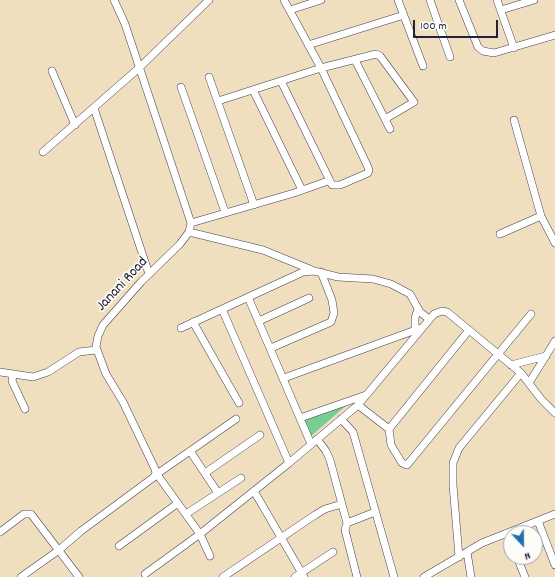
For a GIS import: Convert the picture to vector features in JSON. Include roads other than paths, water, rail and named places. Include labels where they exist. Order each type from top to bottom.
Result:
[{"type":"street","points":[[114,0],[125,24],[191,223],[189,232],[262,250],[338,277],[373,279],[391,284],[410,294],[418,309],[429,319]]},
{"type":"street","points":[[43,152],[139,68],[209,0]]},
{"type":"street","points":[[281,81],[328,181],[332,185],[337,186],[366,174],[369,170],[321,68],[284,0]]},
{"type":"street","points":[[290,10],[321,0]]},
{"type":"street","points":[[398,0],[423,66]]},
{"type":"street","points":[[430,0],[450,57]]},
{"type":"street","points":[[459,0],[481,50],[494,53],[555,35]]},
{"type":"street","points":[[498,0],[514,48]]},
{"type":"street","points":[[501,10],[534,0]]},
{"type":"street","points":[[308,45],[404,15]]},
{"type":"street","points":[[218,101],[321,68],[376,54],[380,56],[414,102],[385,119]]},
{"type":"street","points":[[356,60],[390,129]]},
{"type":"street","points":[[52,71],[75,125]]},
{"type":"street","points":[[209,77],[254,205]]},
{"type":"street","points":[[181,87],[225,212]]},
{"type":"street","points":[[253,90],[302,190]]},
{"type":"street","points":[[94,108],[149,274]]},
{"type":"street","points":[[514,120],[541,216],[555,243]]},
{"type":"street","points":[[191,223],[225,212],[254,205],[328,181]]},
{"type":"street","points":[[500,234],[541,216]]},
{"type":"street","points":[[548,231],[555,227]]},
{"type":"street","name":"Janani Road","points":[[96,350],[98,336],[103,325],[189,232]]},
{"type":"street","points":[[181,328],[303,272],[318,271]]},
{"type":"street","points":[[271,348],[331,322],[334,313],[332,300],[318,271]]},
{"type":"street","points":[[248,297],[300,418],[314,442],[326,451],[330,460],[348,523],[345,530],[345,538],[357,577]]},
{"type":"street","points":[[259,321],[309,298]]},
{"type":"street","points":[[222,309],[290,463]]},
{"type":"street","points":[[418,309],[415,318],[418,329]]},
{"type":"street","points":[[145,574],[200,534],[290,463],[358,405],[418,329],[438,311],[447,312],[521,373],[555,413]]},
{"type":"street","points":[[358,405],[389,429],[391,445],[402,463],[407,465],[499,355],[531,314]]},
{"type":"street","points":[[193,322],[239,403]]},
{"type":"street","points":[[284,378],[418,329]]},
{"type":"street","points":[[389,429],[469,330]]},
{"type":"street","points":[[529,384],[538,366],[554,344]]},
{"type":"street","points":[[0,372],[33,377],[40,375],[74,355],[96,350],[156,473],[200,534],[210,556]]},
{"type":"street","points":[[511,365],[546,356]]},
{"type":"street","points":[[460,557],[453,485],[453,463],[459,448],[521,373]]},
{"type":"street","points":[[13,374],[12,381],[25,409]]},
{"type":"street","points":[[300,418],[366,395]]},
{"type":"street","points":[[25,576],[81,531],[154,477],[156,473],[236,419]]},
{"type":"street","points":[[341,419],[353,432],[394,577]]},
{"type":"street","points":[[204,473],[260,435]]},
{"type":"street","points":[[190,451],[218,493]]},
{"type":"street","points":[[186,514],[241,478]]},
{"type":"street","points":[[254,491],[303,575]]},
{"type":"street","points":[[119,546],[178,503]]},
{"type":"street","points":[[223,577],[280,537],[325,509],[342,504]]},
{"type":"street","points":[[348,523],[376,512]]},
{"type":"street","points":[[0,532],[24,514],[31,514],[79,577]]},
{"type":"street","points":[[530,525],[555,514]]},
{"type":"street","points":[[538,522],[555,565]]},
{"type":"street","points":[[424,577],[482,543],[503,536]]},
{"type":"street","points":[[295,577],[303,575],[333,552]]},
{"type":"street","points":[[467,552],[471,577]]},
{"type":"street","points":[[520,565],[525,577]]}]
